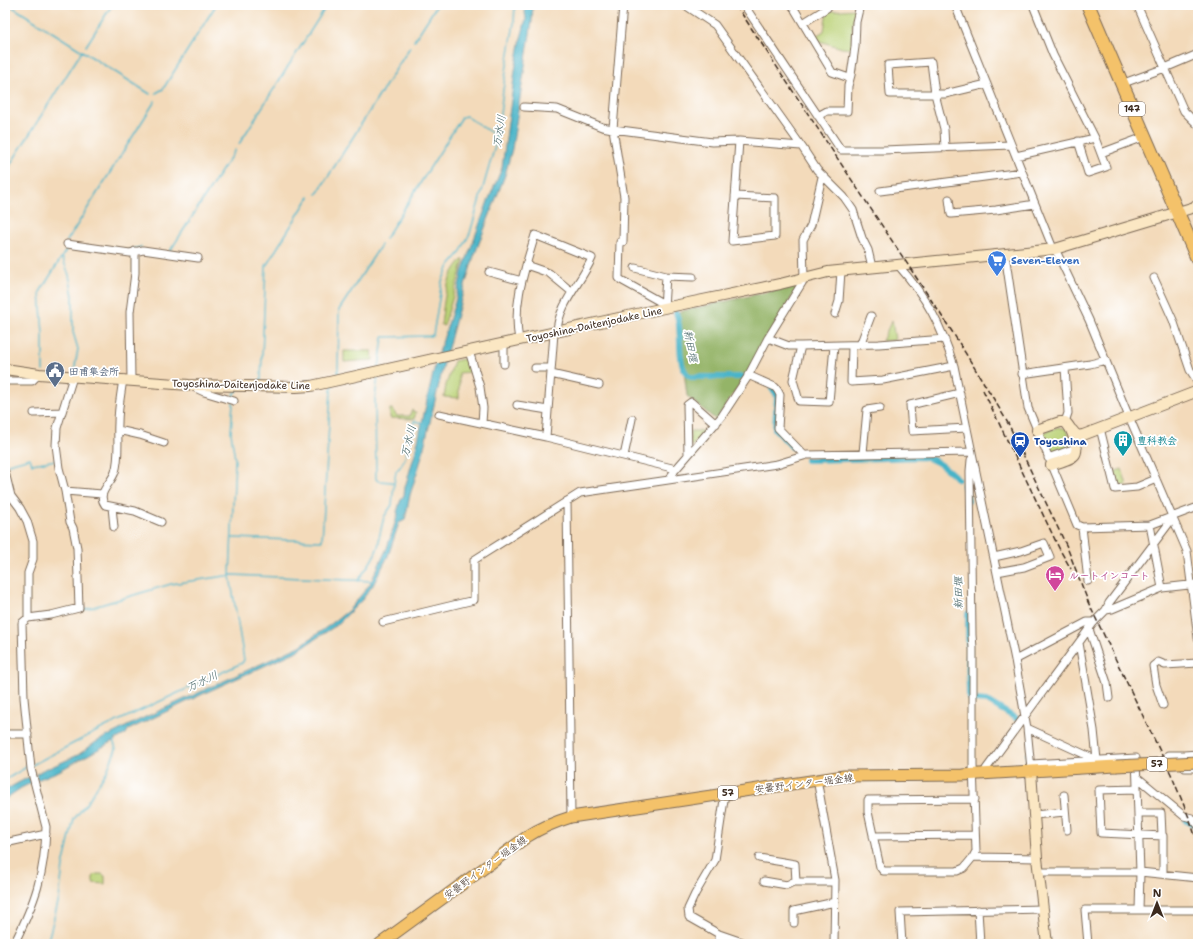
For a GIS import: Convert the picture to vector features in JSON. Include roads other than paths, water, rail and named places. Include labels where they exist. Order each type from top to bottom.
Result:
[{"type":"highway","name":"147","points":[[1088,5],[1198,260]]},
{"type":"main road","name":"Toyoshina-Daitenjodake Line","points":[[5,369],[73,377],[189,385],[311,386],[504,344],[664,306],[841,271],[1055,249],[1198,206]]},
{"type":"main road","points":[[1037,430],[1060,422],[1065,422],[1077,436],[1083,435],[1198,391]]},
{"type":"main road","points":[[1072,430],[1078,447]]},
{"type":"main road","points":[[1050,461],[1074,456],[1077,453],[1078,440],[1083,435]]},
{"type":"main road","name":"安曇野インター堀金線","points":[[386,942],[528,836],[554,822],[571,817],[844,776],[980,774],[1198,762]]},
{"type":"main road","points":[[1031,770],[1037,858],[1047,944]]},
{"type":"street","points":[[623,5],[613,129],[624,196],[623,242],[620,242],[619,278],[664,306],[666,276]]},
{"type":"street","points":[[686,5],[715,24],[822,177],[839,191],[853,210],[862,238],[868,250],[872,268]]},
{"type":"street","points":[[744,5],[841,150],[883,150],[1011,145]]},
{"type":"street","points":[[792,5],[832,72],[849,78]]},
{"type":"street","points":[[803,24],[827,8],[829,5]]},
{"type":"street","points":[[818,116],[827,111],[847,111],[849,78],[851,75],[855,47],[856,22],[860,5]]},
{"type":"street","points":[[955,5],[1052,246],[1055,249],[1089,320],[1156,480],[1188,551],[1195,584],[1198,638]]},
{"type":"street","points":[[1033,5],[1053,55],[1095,138],[1106,167],[1088,173],[1078,141]]},
{"type":"street","points":[[1136,5],[1184,111],[1198,125]]},
{"type":"street","points":[[1121,84],[1198,54]]},
{"type":"street","points":[[945,148],[944,129],[935,94],[932,62],[888,65],[890,94],[935,94],[945,94],[987,84]]},
{"type":"street","points":[[524,107],[557,109],[595,124],[613,129],[712,142],[739,141],[801,146]]},
{"type":"street","points":[[1101,154],[1144,137]]},
{"type":"street","points":[[1016,156],[1095,138]]},
{"type":"street","points":[[735,196],[775,198],[775,236],[732,241],[735,196],[739,141]]},
{"type":"street","points":[[880,191],[1022,172]]},
{"type":"street","points":[[669,480],[676,469],[716,424],[748,375],[804,278],[804,240],[811,225],[822,177]]},
{"type":"street","points":[[949,199],[951,214],[996,210],[1035,204]]},
{"type":"street","points":[[519,340],[517,327],[518,295],[536,235],[592,258],[588,268],[567,301],[558,324],[551,371],[546,437]]},
{"type":"street","points":[[67,244],[130,253],[143,250],[198,258]]},
{"type":"street","points":[[135,251],[135,273],[130,312],[127,380],[118,422],[118,450],[115,472],[102,494],[102,502],[105,505],[112,507],[135,511],[161,522]]},
{"type":"street","points":[[1005,254],[1028,408],[1077,524],[1082,527],[1150,526],[1198,507]]},
{"type":"street","points":[[526,265],[549,273],[572,292]]},
{"type":"street","points":[[898,265],[921,294],[935,317],[945,339],[954,366],[968,428],[1026,716],[1031,770]]},
{"type":"street","points":[[635,268],[666,276],[693,278]]},
{"type":"street","points":[[835,314],[839,301],[841,271]]},
{"type":"street","points":[[489,272],[522,281]]},
{"type":"street","points":[[1154,278],[1173,320],[1190,370],[1198,382]]},
{"type":"street","points":[[860,345],[871,316]]},
{"type":"street","points":[[768,338],[789,346],[852,346],[945,339]]},
{"type":"street","points":[[504,344],[504,364]]},
{"type":"street","points":[[801,346],[793,380],[799,401],[829,402],[834,346]]},
{"type":"street","points":[[852,346],[851,382],[883,380],[954,366]]},
{"type":"street","points":[[469,351],[480,387],[483,408],[482,423]]},
{"type":"street","points":[[1022,374],[1090,364],[1106,360]]},
{"type":"street","points":[[535,368],[551,371],[599,385]]},
{"type":"street","points":[[1065,368],[1068,412],[1065,422]]},
{"type":"street","points":[[5,381],[32,381],[40,374]]},
{"type":"street","points":[[748,375],[776,387],[780,395],[778,428],[804,455]]},
{"type":"street","points":[[14,944],[36,897],[46,850],[46,827],[31,769],[24,698],[22,623],[28,618],[51,615],[79,608],[77,548],[73,528],[70,522],[56,445],[57,428],[73,377]]},
{"type":"street","points":[[189,385],[204,392],[234,402]]},
{"type":"street","points":[[960,393],[910,405],[912,431],[968,428]]},
{"type":"street","points":[[688,455],[687,405],[691,402],[716,424]]},
{"type":"street","points":[[516,405],[548,410]]},
{"type":"street","points":[[863,454],[867,410],[880,408]]},
{"type":"street","points":[[34,413],[62,412]]},
{"type":"street","points":[[439,414],[546,437],[676,469]]},
{"type":"street","points":[[624,456],[632,419]]},
{"type":"street","points":[[1100,428],[1115,489],[1137,487],[1156,480]]},
{"type":"street","points":[[118,430],[164,442]]},
{"type":"street","points":[[383,622],[474,600],[474,560],[580,493],[777,464],[804,455],[972,452]]},
{"type":"street","points":[[972,452],[970,471],[980,774],[975,799],[976,851],[964,868],[957,871],[883,871],[880,867],[873,836],[868,800],[975,799]]},
{"type":"street","points":[[5,472],[11,496],[28,521],[33,541],[33,559],[28,573],[28,618]]},
{"type":"street","points":[[65,490],[102,494]]},
{"type":"street","points":[[567,501],[571,817]]},
{"type":"street","points":[[112,507],[114,527]]},
{"type":"street","points":[[980,774],[986,769],[1026,716],[1094,622],[1106,610],[1109,602],[1173,518]]},
{"type":"street","points":[[1150,526],[1162,588]]},
{"type":"street","points":[[1082,527],[1088,581]]},
{"type":"street","points":[[994,557],[1021,551],[1044,543],[1050,557],[1024,567],[997,572]]},
{"type":"street","points":[[1106,610],[1112,609],[1162,588],[1195,584]]},
{"type":"street","points":[[1015,660],[1087,622],[1094,622]]},
{"type":"street","points":[[1089,629],[1107,683],[1109,698]]},
{"type":"street","points":[[1079,643],[1094,730],[1097,760]]},
{"type":"street","points":[[1163,705],[1156,685],[1153,666],[1158,662],[1165,665],[1198,663]]},
{"type":"street","points":[[1027,728],[1097,760]]},
{"type":"street","points":[[5,734],[28,734]]},
{"type":"street","points":[[1168,755],[1198,754]]},
{"type":"street","points":[[1184,755],[1184,768],[1198,768]]},
{"type":"street","points":[[1031,770],[1097,760],[1136,758],[1140,872],[1139,910]]},
{"type":"street","points":[[1031,770],[1137,774],[1184,816],[1192,818],[1198,825]]},
{"type":"street","points":[[817,780],[835,882],[834,944]]},
{"type":"street","points":[[1137,789],[1099,790],[1101,833],[1162,835]]},
{"type":"street","points":[[725,793],[715,860],[688,908],[689,917],[719,934],[748,944]]},
{"type":"street","points":[[1064,795],[1066,830]]},
{"type":"street","points":[[1034,815],[1065,812]]},
{"type":"street","points":[[1138,813],[1161,813],[1163,836],[1163,874]]},
{"type":"street","points":[[5,843],[46,834]]},
{"type":"street","points":[[873,836],[975,835]]},
{"type":"street","points":[[973,857],[1037,858]]},
{"type":"street","points":[[759,858],[795,864],[796,882]]},
{"type":"street","points":[[1039,872],[1140,872],[1198,878]]},
{"type":"street","points":[[764,881],[787,885],[796,882],[835,882]]},
{"type":"street","points":[[794,923],[794,911],[835,902]]},
{"type":"street","points":[[902,944],[900,912],[1042,909]]},
{"type":"street","points":[[978,910],[980,944]]},
{"type":"street","points":[[1088,944],[1085,910],[1198,910]]},
{"type":"street","points":[[719,934],[719,944]]},
{"type":"water","points":[[524,5],[533,5],[532,21],[512,149],[505,175],[473,259],[462,296],[444,363],[421,460],[410,495],[405,520],[399,523],[388,556],[373,585],[362,600],[337,625],[295,652],[128,730],[126,734],[59,771],[37,780],[36,774],[46,768],[78,755],[96,742],[139,720],[300,646],[349,610],[370,584],[387,548],[398,514],[397,512],[401,499],[404,495],[435,365],[455,302],[462,272],[488,201],[502,168],[515,70],[526,19]]},
{"type":"water","points":[[29,777],[31,783],[5,799],[5,790]]},
{"type":"waterway","points":[[86,46],[112,5]]},
{"type":"waterway","points":[[156,93],[163,89],[216,5]]},
{"type":"waterway","points":[[239,144],[327,5]]},
{"type":"waterway","points":[[414,41],[437,5]]},
{"type":"waterway","name":"万水川","points":[[379,367],[383,337],[433,335],[442,281],[449,266],[460,253],[470,233],[497,139],[514,23],[515,5]]},
{"type":"waterway","points":[[11,6],[150,94]]},
{"type":"waterway","points":[[317,194],[410,47]]},
{"type":"waterway","points":[[5,173],[82,51]]},
{"type":"waterway","points":[[67,241],[155,101]]},
{"type":"waterway","name":"万水川","points":[[385,239],[462,117],[466,116],[496,136]]},
{"type":"waterway","points":[[170,251],[235,150]]},
{"type":"waterway","points":[[258,382],[261,379],[266,266],[309,197]]},
{"type":"waterway","points":[[337,376],[339,310],[381,245]]},
{"type":"waterway","points":[[43,371],[43,334],[40,292],[68,247]]},
{"type":"waterway","points":[[129,250],[141,247]]},
{"type":"waterway","points":[[62,257],[69,275],[73,296],[73,332],[78,349],[74,372]]},
{"type":"waterway","name":"新田堰","points":[[676,313],[678,319],[681,357],[686,373],[691,377],[744,377]]},
{"type":"waterway","points":[[358,581],[375,554],[379,543],[384,517],[392,505],[394,484],[392,482],[378,481],[376,479],[375,398],[378,376]]},
{"type":"waterway","points":[[35,382],[42,381],[43,379]]},
{"type":"waterway","points":[[233,538],[322,541],[331,390],[333,385]]},
{"type":"waterway","name":"新田堰","points":[[772,389],[776,393],[777,397],[775,429],[792,447]]},
{"type":"waterway","points":[[233,398],[234,394],[238,390]]},
{"type":"waterway","name":"万水川","points":[[32,765],[105,727],[242,663],[244,660],[230,576],[235,459],[231,433],[233,402]]},
{"type":"waterway","name":"万水川","points":[[394,484],[396,471],[406,456],[414,421],[424,423]]},
{"type":"waterway","name":"新田堰","points":[[807,460],[924,457],[938,463],[958,479]]},
{"type":"waterway","points":[[5,465],[30,458],[32,464],[56,460]]},
{"type":"waterway","name":"新田堰","points":[[964,485],[968,501]]},
{"type":"waterway","points":[[80,611],[171,584],[232,575],[373,581]]},
{"type":"waterway","name":"新田堰","points":[[968,614],[969,698],[971,699]]},
{"type":"waterway","name":"新田堰","points":[[975,700],[987,701],[1019,720]]},
{"type":"waterway","points":[[47,944],[59,899],[63,866],[74,819],[86,804],[107,771],[116,749],[113,740]]},
{"type":"waterway","points":[[1026,753],[1027,767]]},
{"type":"waterway","points":[[5,780],[25,768],[27,764]]},
{"type":"waterway","name":"新田堰","points":[[1186,821],[1194,824],[1198,829]]},
{"type":"waterway","points":[[1040,928],[1042,944]]},
{"type":"railway","points":[[736,5],[953,333],[995,401],[1009,425],[1067,547],[1089,604]]},
{"type":"railway","points":[[983,390],[1060,550],[1071,569]]},
{"type":"railway","points":[[1087,600],[1171,774],[1190,820],[1198,845]]},
{"type":"place","name":"Seven-Eleven","points":[[997,277]]},
{"type":"place","name":"田甫集会所","points":[[55,388]]},
{"type":"place","name":"豊科教会","points":[[1123,457]]},
{"type":"place","name":"Toyoshina","points":[[1020,458]]},
{"type":"place","name":"ルートインコート","points":[[1055,592]]}]
